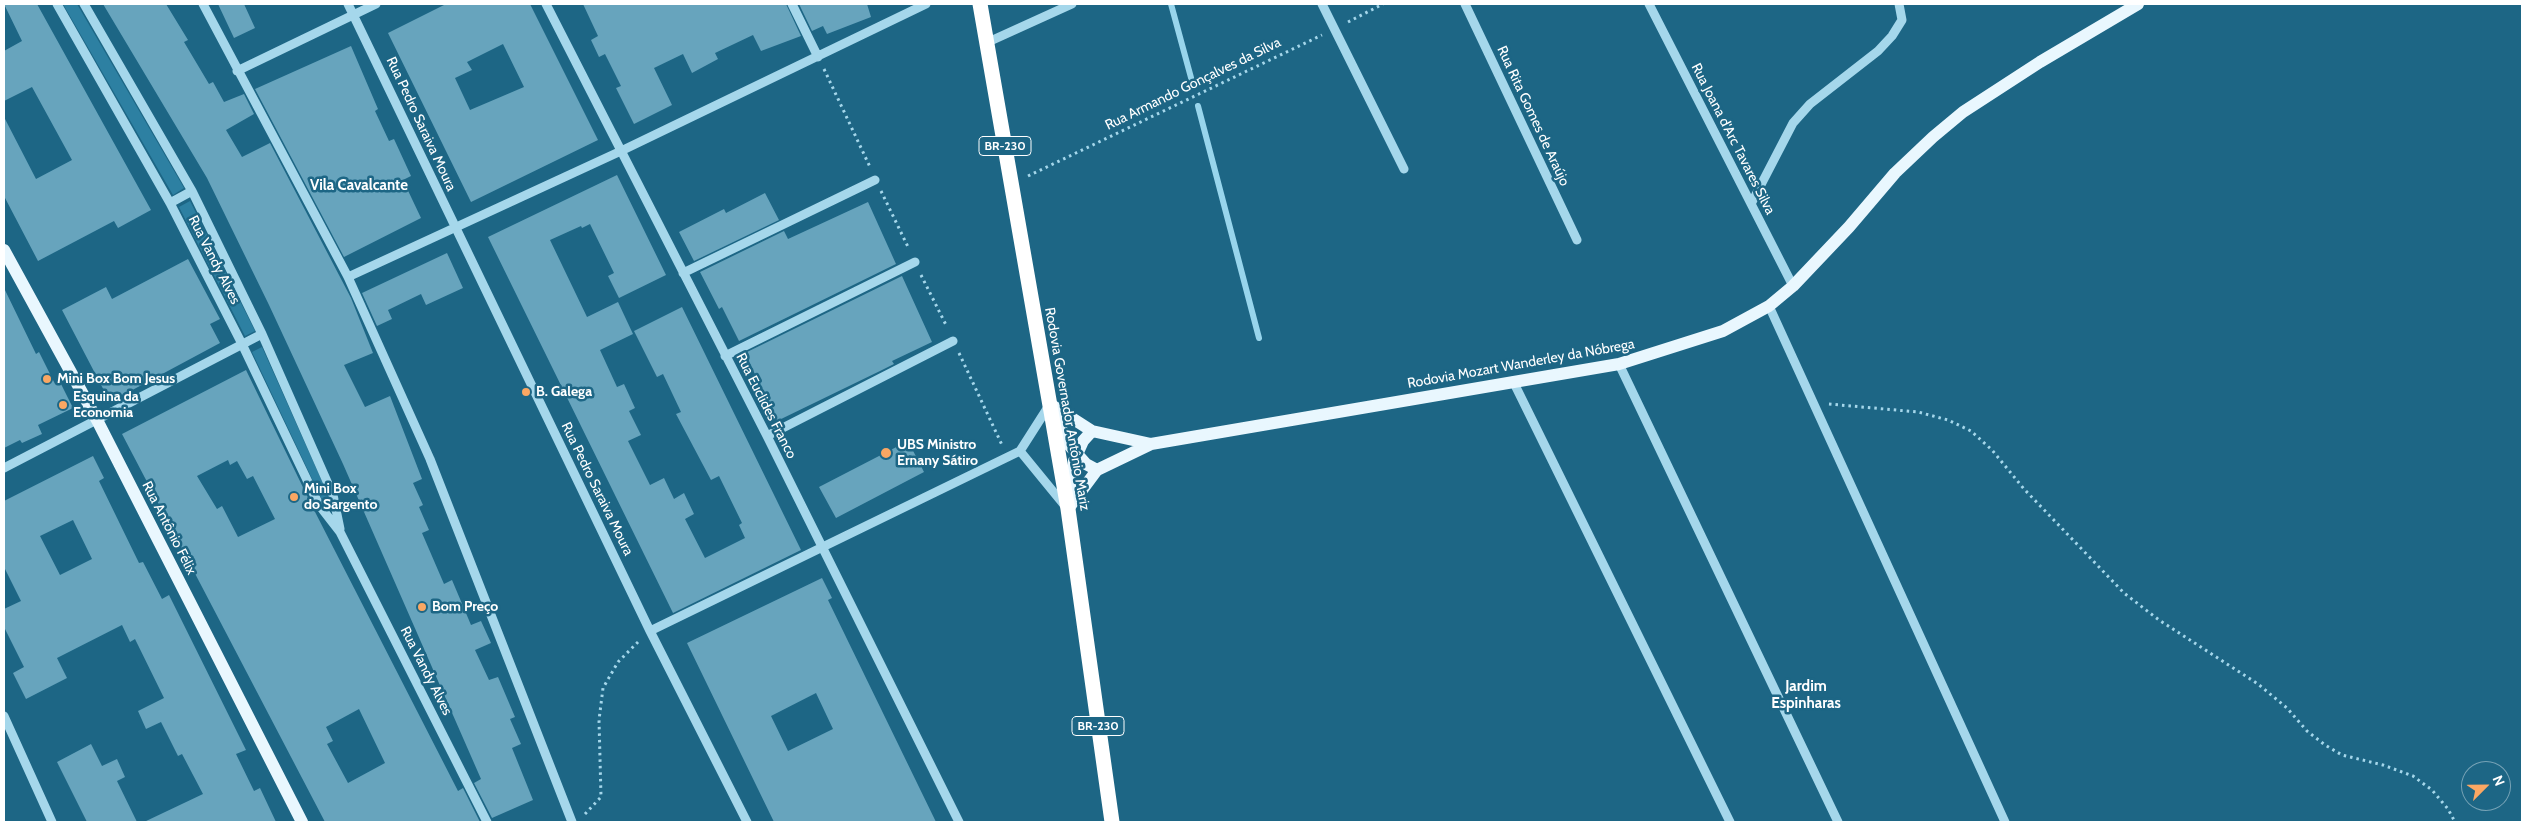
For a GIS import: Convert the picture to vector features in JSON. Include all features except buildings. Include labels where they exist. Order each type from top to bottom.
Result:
[{"type":"highway","name":"Rodovia Governador Antônio Mariz","points":[[980,4],[1068,509],[1112,822]]},
{"type":"main road","name":"Rodovia Mozart Wanderley da Nóbrega","points":[[1068,509],[1097,470],[1151,444],[1619,364],[1724,331],[1769,306],[1793,286],[1849,227],[1895,173],[1940,130],[1963,112],[2040,62],[2138,4]]},
{"type":"main road","name":"Rua Antônio Félix","points":[[4,250],[97,420],[302,822]]},
{"type":"main road","name":"Rodovia Mozart Wanderley da Nóbrega","points":[[1050,404],[1092,431],[1151,444]]},
{"type":"main road","points":[[1050,404],[1069,445],[1086,464],[1097,470]]},
{"type":"main road","points":[[1068,509],[1077,454],[1083,441],[1092,431]]},
{"type":"street","name":"Rua Vandy Alves","points":[[57,4],[170,203],[242,344],[319,505],[340,532],[487,822]]},
{"type":"street","name":"Rua Vandy Alves","points":[[84,4],[192,191],[262,334],[333,495],[340,532]]},
{"type":"street","points":[[203,4],[348,277],[430,459],[572,822]]},
{"type":"street","name":"Rua Pedro Saraiva Moura","points":[[348,4],[650,631],[747,822]]},
{"type":"street","points":[[237,71],[376,4]]},
{"type":"street","name":"Rua Euclides Franco","points":[[546,4],[767,436],[959,822]]},
{"type":"street","points":[[792,4],[818,57]]},
{"type":"street","points":[[348,277],[621,151],[926,4]]},
{"type":"street","points":[[986,43],[1072,4]]},
{"type":"street","points":[[1322,4],[1404,169]]},
{"type":"street","name":"Rua Rita Gomes de Araújo","points":[[1465,4],[1577,240]]},
{"type":"street","name":"Rua Joana d'Arc Tavares Silva","points":[[1649,4],[1793,286]]},
{"type":"street","points":[[1751,204],[1793,122],[1810,104],[1878,50],[1902,20],[1899,4]]},
{"type":"street","points":[[683,272],[876,180]]},
{"type":"street","points":[[170,203],[192,191]]},
{"type":"street","points":[[725,356],[915,262]]},
{"type":"street","points":[[1769,306],[1811,402],[2005,822]]},
{"type":"street","points":[[4,468],[262,334]]},
{"type":"street","points":[[767,436],[953,341]]},
{"type":"street","points":[[1619,364],[1838,822]]},
{"type":"street","points":[[1513,382],[1730,822]]},
{"type":"street","points":[[650,631],[1020,450],[1050,404]]},
{"type":"street","points":[[1020,450],[1068,509]]},
{"type":"street","points":[[4,716],[52,822]]},
{"type":"path","name":"Rua Armando Gonçalves da Silva","points":[[1012,184],[1383,4]]},
{"type":"path","points":[[1811,402],[1918,412],[1948,420],[1971,431],[1992,450],[2024,489],[2124,593],[2159,620],[2258,684],[2287,708],[2307,731],[2325,745],[2342,755],[2383,765],[2413,776],[2432,790],[2448,809],[2455,822]]},
{"type":"path","points":[[584,816],[601,797],[599,720],[603,688],[618,662],[650,631]]},
{"type":"shaded area","points":[[63,4],[77,4],[184,188],[173,195]]},
{"type":"shaded area","points":[[190,201],[255,331],[245,336],[179,207]]},
{"type":"shaded area","points":[[262,347],[330,499],[323,502],[252,352]]},
{"type":"waterway","points":[[1171,4],[1193,85]]},
{"type":"waterway","points":[[1198,106],[1259,338]]},
{"type":"place","name":"Mini Box Bom Jesus","points":[[47,379]]},
{"type":"place","name":"B. Galega","points":[[526,392]]},
{"type":"place","name":"Esquina da Economia","points":[[63,405]]},
{"type":"place","name":"UBS Ministro Ernany Sátiro","points":[[886,453]]},
{"type":"place","name":"Mini Box do Sargento","points":[[294,497]]},
{"type":"place","name":"Bom Preço","points":[[422,607]]},
{"type":"district","name":"Vila Cavalcante","points":[[359,186]]},
{"type":"district","name":"Jardim Espinharas","points":[[1806,696]]}]
